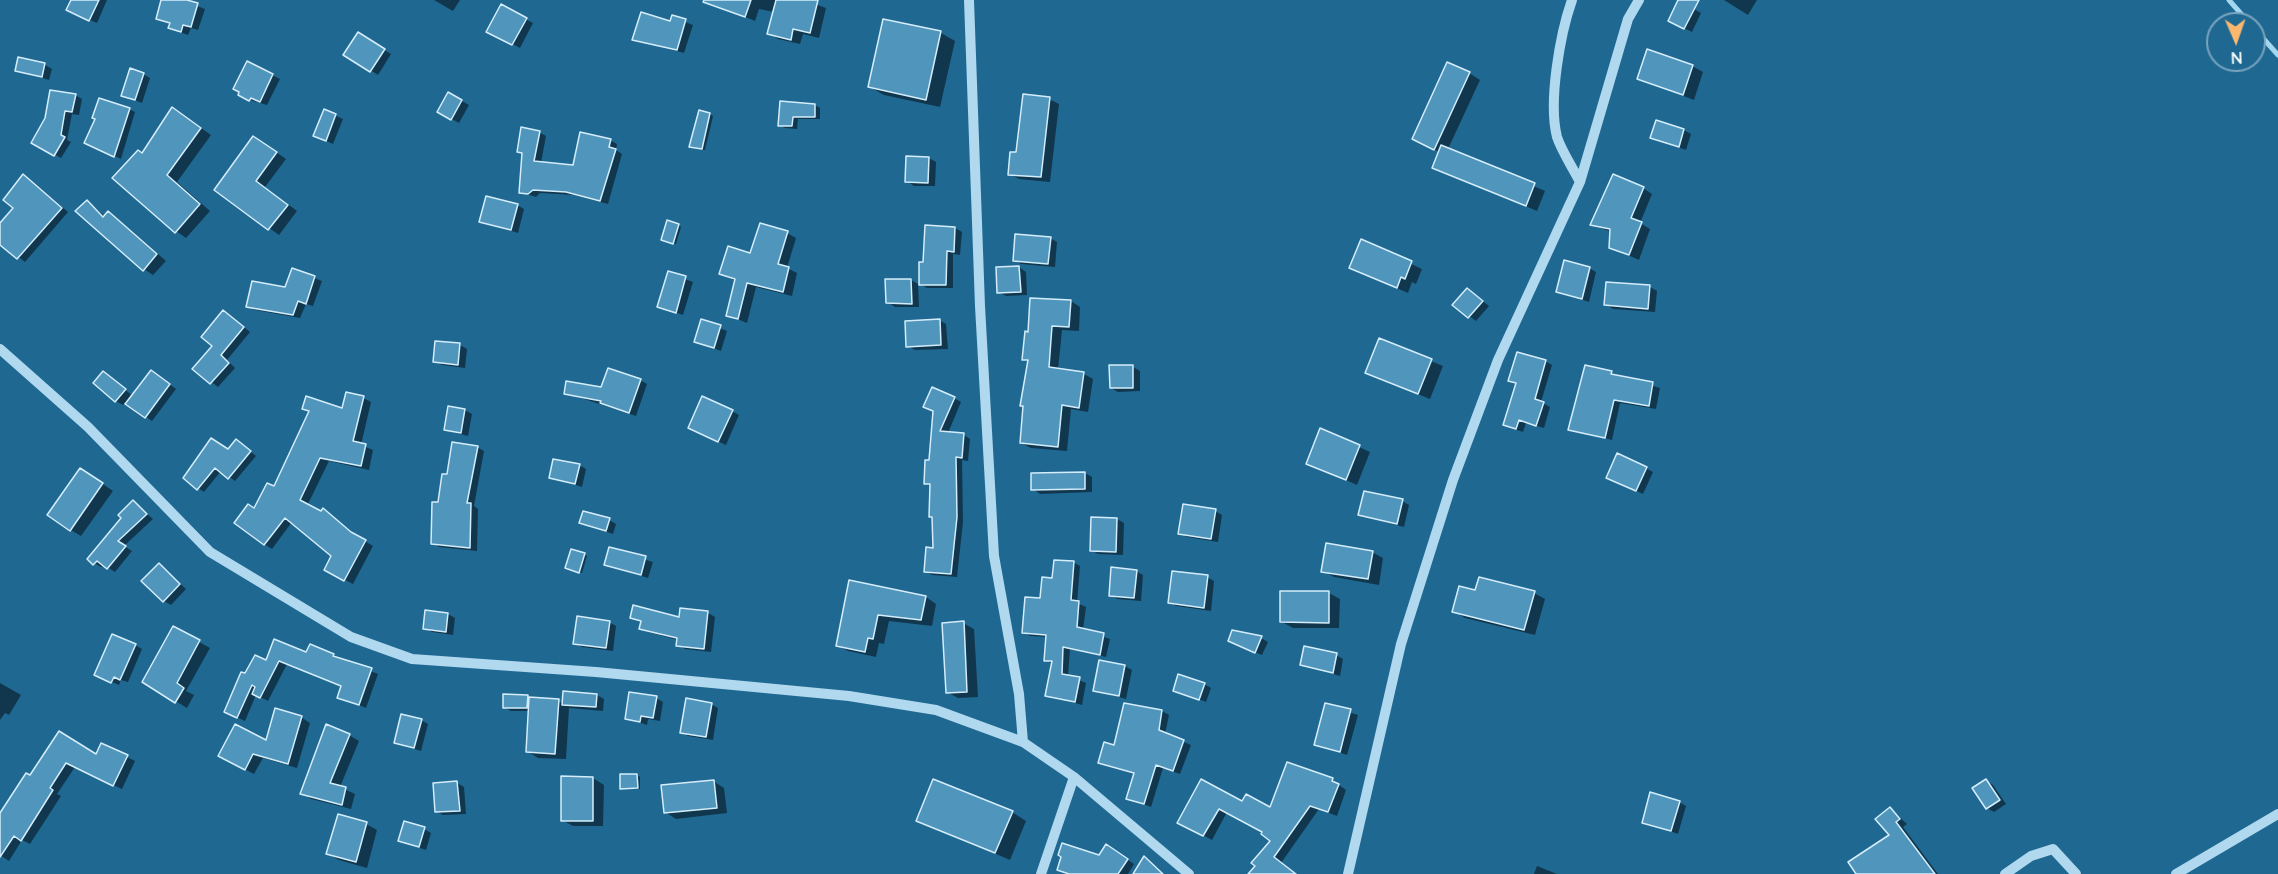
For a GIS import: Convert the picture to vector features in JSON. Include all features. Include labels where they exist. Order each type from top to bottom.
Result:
[{"type":"street","points":[[969,0],[980,306],[994,556],[1019,694],[1023,742]]},
{"type":"street","points":[[1572,0],[1562,31],[1555,98],[1557,136],[1580,182]]},
{"type":"street","points":[[1348,874],[1401,644],[1453,480],[1498,360],[1580,182],[1628,19],[1639,0]]},
{"type":"street","points":[[0,349],[88,427],[210,552],[351,637],[412,659],[596,672],[849,696],[936,710],[1023,742],[1074,777],[1189,874]]},
{"type":"street","points":[[1041,874],[1074,777]]},
{"type":"street","points":[[2176,874],[2278,814]]},
{"type":"street","points":[[2005,874],[2031,856],[2053,849],[2076,874]]},
{"type":"building","points":[[71,0],[99,0],[89,21],[66,10]]},
{"type":"building","points":[[161,0],[187,0],[198,3],[191,27],[183,25],[181,32],[168,28],[170,23],[156,19]]},
{"type":"building","points":[[704,0],[751,0],[745,17],[703,2]]},
{"type":"building","points":[[776,0],[818,0],[810,33],[793,29],[791,40],[767,34]]},
{"type":"building","points":[[1678,0],[1699,0],[1684,29],[1668,21]]},
{"type":"building","points":[[501,4],[527,18],[512,45],[486,32]]},
{"type":"building","points":[[641,12],[670,21],[672,15],[686,19],[677,50],[632,40]]},
{"type":"building","points":[[883,19],[941,31],[926,100],[868,87]]},
{"type":"building","points":[[358,32],[385,49],[370,72],[343,55]]},
{"type":"building","points":[[1647,49],[1693,65],[1683,95],[1637,79]]},
{"type":"building","points":[[18,57],[45,63],[42,77],[15,71]]},
{"type":"building","points":[[247,61],[273,74],[260,102],[251,98],[249,101],[233,89]]},
{"type":"building","points":[[1447,62],[1470,72],[1434,150],[1412,139]]},
{"type":"building","points":[[130,68],[144,73],[135,100],[121,96]]},
{"type":"building","points":[[50,90],[76,94],[72,112],[65,111],[61,135],[65,137],[54,156],[31,143],[45,118]]},
{"type":"building","points":[[448,92],[462,100],[451,120],[437,112]]},
{"type":"building","points":[[1023,94],[1050,97],[1041,177],[1008,175],[1010,152],[1016,152]]},
{"type":"building","points":[[99,98],[130,108],[114,157],[84,143],[95,119],[92,118]]},
{"type":"building","points":[[780,101],[815,104],[815,117],[793,117],[792,126],[778,126]]},
{"type":"building","points":[[172,107],[201,128],[167,175],[200,204],[175,233],[112,178],[138,150],[142,153]]},
{"type":"building","points":[[324,109],[336,114],[326,141],[313,136]]},
{"type":"building","points":[[699,110],[710,113],[702,149],[689,147]]},
{"type":"building","points":[[1656,120],[1684,129],[1679,147],[1650,138]]},
{"type":"building","points":[[521,127],[540,131],[534,161],[573,165],[580,132],[611,139],[609,147],[616,149],[600,201],[566,192],[533,190],[528,194],[519,193],[522,153],[517,152]]},
{"type":"building","points":[[253,136],[277,152],[256,181],[288,205],[268,230],[214,190]]},
{"type":"building","points":[[1441,145],[1535,183],[1526,206],[1432,168]]},
{"type":"building","points":[[906,156],[929,157],[928,183],[905,182]]},
{"type":"building","points":[[23,174],[62,208],[17,259],[0,245],[0,223],[13,208],[3,200]]},
{"type":"building","points":[[1613,174],[1644,187],[1631,218],[1642,222],[1629,255],[1609,248],[1610,229],[1590,225]]},
{"type":"building","points":[[486,196],[518,204],[511,230],[479,222]]},
{"type":"building","points":[[87,200],[103,217],[108,211],[157,254],[143,271],[75,211]]},
{"type":"building","points":[[667,220],[679,224],[673,244],[661,240]]},
{"type":"building","points":[[760,223],[788,231],[778,264],[789,267],[783,292],[747,283],[738,319],[726,316],[735,279],[719,274],[728,246],[750,253]]},
{"type":"building","points":[[925,225],[955,227],[954,252],[947,251],[946,285],[919,285],[919,262],[923,262]]},
{"type":"building","points":[[1015,234],[1051,237],[1048,264],[1013,261]]},
{"type":"building","points":[[1361,239],[1412,261],[1405,279],[1401,277],[1397,288],[1349,268]]},
{"type":"building","points":[[1564,260],[1590,267],[1582,299],[1556,292]]},
{"type":"building","points":[[1019,266],[1021,292],[997,293],[996,267]]},
{"type":"building","points":[[292,268],[315,276],[306,304],[298,301],[293,315],[246,307],[252,281],[285,287]]},
{"type":"building","points":[[668,271],[686,276],[676,313],[657,307]]},
{"type":"building","points":[[885,279],[911,279],[912,304],[886,303]]},
{"type":"building","points":[[1606,282],[1650,285],[1648,309],[1604,305]]},
{"type":"building","points":[[1467,288],[1483,301],[1468,318],[1452,305]]},
{"type":"building","points":[[1030,298],[1071,300],[1069,327],[1052,326],[1049,367],[1084,372],[1079,408],[1062,405],[1058,447],[1020,443],[1023,406],[1020,406],[1028,360],[1022,360],[1025,331],[1028,332]]},
{"type":"building","points":[[223,310],[244,327],[221,355],[229,363],[210,384],[192,369],[212,346],[201,337]]},
{"type":"building","points":[[701,319],[721,325],[714,348],[694,342]]},
{"type":"building","points":[[940,319],[941,345],[906,347],[905,321]]},
{"type":"building","points":[[1379,338],[1432,359],[1418,394],[1365,373]]},
{"type":"building","points":[[435,341],[460,343],[458,365],[433,362]]},
{"type":"building","points":[[1517,352],[1546,360],[1535,399],[1544,402],[1536,426],[1519,420],[1516,429],[1503,425],[1516,383],[1508,381]]},
{"type":"building","points":[[1109,365],[1133,365],[1133,388],[1110,388]]},
{"type":"building","points":[[1585,365],[1612,371],[1611,374],[1653,382],[1649,406],[1614,400],[1605,438],[1568,430]]},
{"type":"building","points":[[608,368],[641,379],[629,413],[600,403],[601,401],[564,394],[566,381],[601,387]]},
{"type":"building","points":[[151,370],[170,384],[145,418],[125,404]]},
{"type":"building","points":[[103,371],[126,389],[115,402],[93,383]]},
{"type":"building","points":[[932,387],[955,397],[940,431],[964,433],[962,458],[956,457],[957,517],[951,574],[924,572],[926,547],[933,548],[932,517],[929,517],[930,484],[924,484],[925,460],[929,460],[933,411],[923,407]]},
{"type":"building","points":[[346,392],[364,396],[353,441],[366,444],[361,466],[320,458],[300,500],[321,511],[323,508],[351,532],[366,540],[344,581],[324,570],[331,556],[285,518],[264,545],[234,523],[248,504],[254,508],[267,483],[274,486],[309,411],[302,409],[306,396],[342,408]]},
{"type":"building","points":[[702,396],[733,410],[718,442],[688,428]]},
{"type":"building","points":[[448,406],[465,409],[461,433],[444,430]]},
{"type":"building","points":[[1320,428],[1360,445],[1346,480],[1306,464]]},
{"type":"building","points":[[211,438],[228,449],[236,439],[251,451],[228,479],[215,468],[197,490],[183,478]]},
{"type":"building","points":[[452,442],[478,446],[467,503],[471,503],[470,548],[431,544],[432,502],[438,502],[442,474],[447,474]]},
{"type":"building","points":[[1617,453],[1647,467],[1636,491],[1606,478]]},
{"type":"building","points":[[553,459],[580,464],[575,484],[549,478]]},
{"type":"building","points":[[80,468],[103,483],[70,531],[47,515]]},
{"type":"building","points":[[1085,472],[1085,489],[1031,490],[1031,473]]},
{"type":"building","points":[[1364,491],[1403,499],[1397,524],[1358,515]]},
{"type":"building","points":[[133,500],[147,514],[118,541],[126,546],[107,569],[97,561],[93,565],[87,559],[121,518],[118,515]]},
{"type":"building","points":[[1183,504],[1216,509],[1211,539],[1178,534]]},
{"type":"building","points":[[583,511],[610,518],[606,531],[579,523]]},
{"type":"building","points":[[1091,517],[1117,518],[1116,552],[1090,551]]},
{"type":"building","points":[[1326,543],[1373,551],[1368,579],[1321,572]]},
{"type":"building","points":[[609,547],[646,556],[641,575],[604,565]]},
{"type":"building","points":[[571,549],[585,553],[579,573],[565,568]]},
{"type":"building","points":[[1054,560],[1074,561],[1071,600],[1079,601],[1077,627],[1104,633],[1100,655],[1063,647],[1062,674],[1080,677],[1075,702],[1045,696],[1052,661],[1044,661],[1046,635],[1022,633],[1025,597],[1040,598],[1042,577],[1052,578]]},
{"type":"building","points":[[159,563],[180,584],[163,602],[141,581]]},
{"type":"building","points":[[1111,567],[1137,570],[1134,598],[1109,596]]},
{"type":"building","points":[[1172,571],[1208,575],[1204,608],[1168,603]]},
{"type":"building","points":[[1479,577],[1535,591],[1524,630],[1452,612],[1459,586],[1475,590]]},
{"type":"building","points":[[849,580],[926,596],[921,620],[878,615],[873,639],[868,638],[865,652],[836,646]]},
{"type":"building","points":[[1280,591],[1329,591],[1329,623],[1280,622]]},
{"type":"building","points":[[633,605],[679,617],[680,608],[708,611],[704,649],[676,646],[677,638],[639,629],[641,621],[630,618]]},
{"type":"building","points":[[425,610],[448,613],[446,632],[423,629]]},
{"type":"building","points":[[577,616],[610,621],[606,648],[573,644]]},
{"type":"building","points":[[964,621],[967,692],[946,693],[942,623]]},
{"type":"building","points":[[173,626],[200,640],[177,683],[184,688],[175,703],[142,682]]},
{"type":"building","points":[[1232,630],[1262,636],[1255,653],[1228,641]]},
{"type":"building","points":[[112,634],[136,644],[120,680],[114,677],[111,683],[94,675]]},
{"type":"building","points":[[274,639],[306,652],[310,644],[334,654],[333,656],[372,668],[359,705],[337,698],[341,686],[279,661],[260,698],[252,694],[255,687],[252,685],[237,718],[224,712],[241,672],[245,673],[255,655],[266,660]]},
{"type":"building","points":[[1304,646],[1337,653],[1333,673],[1300,665]]},
{"type":"building","points":[[1099,660],[1125,665],[1119,696],[1093,691]]},
{"type":"building","points":[[1178,674],[1205,683],[1199,700],[1173,691]]},
{"type":"building","points":[[563,691],[597,694],[596,707],[562,705]]},
{"type":"building","points":[[629,692],[657,696],[653,718],[641,716],[640,722],[625,719]]},
{"type":"building","points":[[503,694],[528,695],[527,708],[503,708]]},
{"type":"building","points":[[529,697],[559,699],[555,754],[526,752]]},
{"type":"building","points":[[686,698],[712,703],[706,737],[680,733]]},
{"type":"building","points":[[1124,703],[1162,710],[1159,730],[1184,740],[1173,771],[1156,765],[1144,804],[1126,799],[1134,773],[1098,763],[1104,742],[1114,745]]},
{"type":"building","points":[[1325,703],[1351,709],[1340,752],[1314,745]]},
{"type":"building","points":[[275,708],[302,716],[288,764],[253,754],[245,770],[218,756],[235,724],[266,740]]},
{"type":"building","points":[[401,714],[422,719],[414,748],[394,743]]},
{"type":"building","points":[[326,724],[350,734],[330,783],[346,787],[342,805],[300,794]]},
{"type":"building","points":[[59,731],[96,754],[101,743],[128,755],[113,786],[66,763],[50,788],[53,790],[21,841],[14,836],[0,857],[0,813],[26,773],[30,775]]},
{"type":"building","points":[[1287,762],[1333,778],[1332,781],[1339,784],[1328,812],[1310,806],[1274,857],[1296,874],[1248,874],[1255,866],[1251,863],[1270,841],[1261,834],[1262,832],[1219,809],[1203,836],[1177,823],[1201,779],[1242,801],[1246,794],[1270,807]]},
{"type":"building","points":[[620,774],[637,774],[638,788],[620,789]]},
{"type":"building","points":[[561,776],[593,777],[593,821],[561,821]]},
{"type":"building","points":[[933,779],[1013,811],[995,853],[916,821]]},
{"type":"building","points":[[1986,779],[2000,800],[1986,809],[1972,788]]},
{"type":"building","points":[[714,780],[717,808],[664,813],[661,785]]},
{"type":"building","points":[[457,781],[460,811],[435,812],[433,783]]},
{"type":"building","points":[[1650,792],[1680,801],[1671,831],[1642,823]]},
{"type":"building","points":[[1890,807],[1900,819],[1896,822],[1935,874],[1856,874],[1848,862],[1889,835],[1875,819]]},
{"type":"building","points":[[338,814],[367,822],[356,862],[326,854]]},
{"type":"building","points":[[404,821],[425,827],[419,847],[398,841]]},
{"type":"building","points":[[1062,843],[1099,855],[1106,844],[1128,859],[1118,874],[1069,874],[1057,870]]},
{"type":"building","points":[[1144,856],[1163,874],[1133,874]]},
{"type":"waterway","points":[[2229,0],[2240,12]]},
{"type":"waterway","points":[[2266,42],[2278,55]]}]
